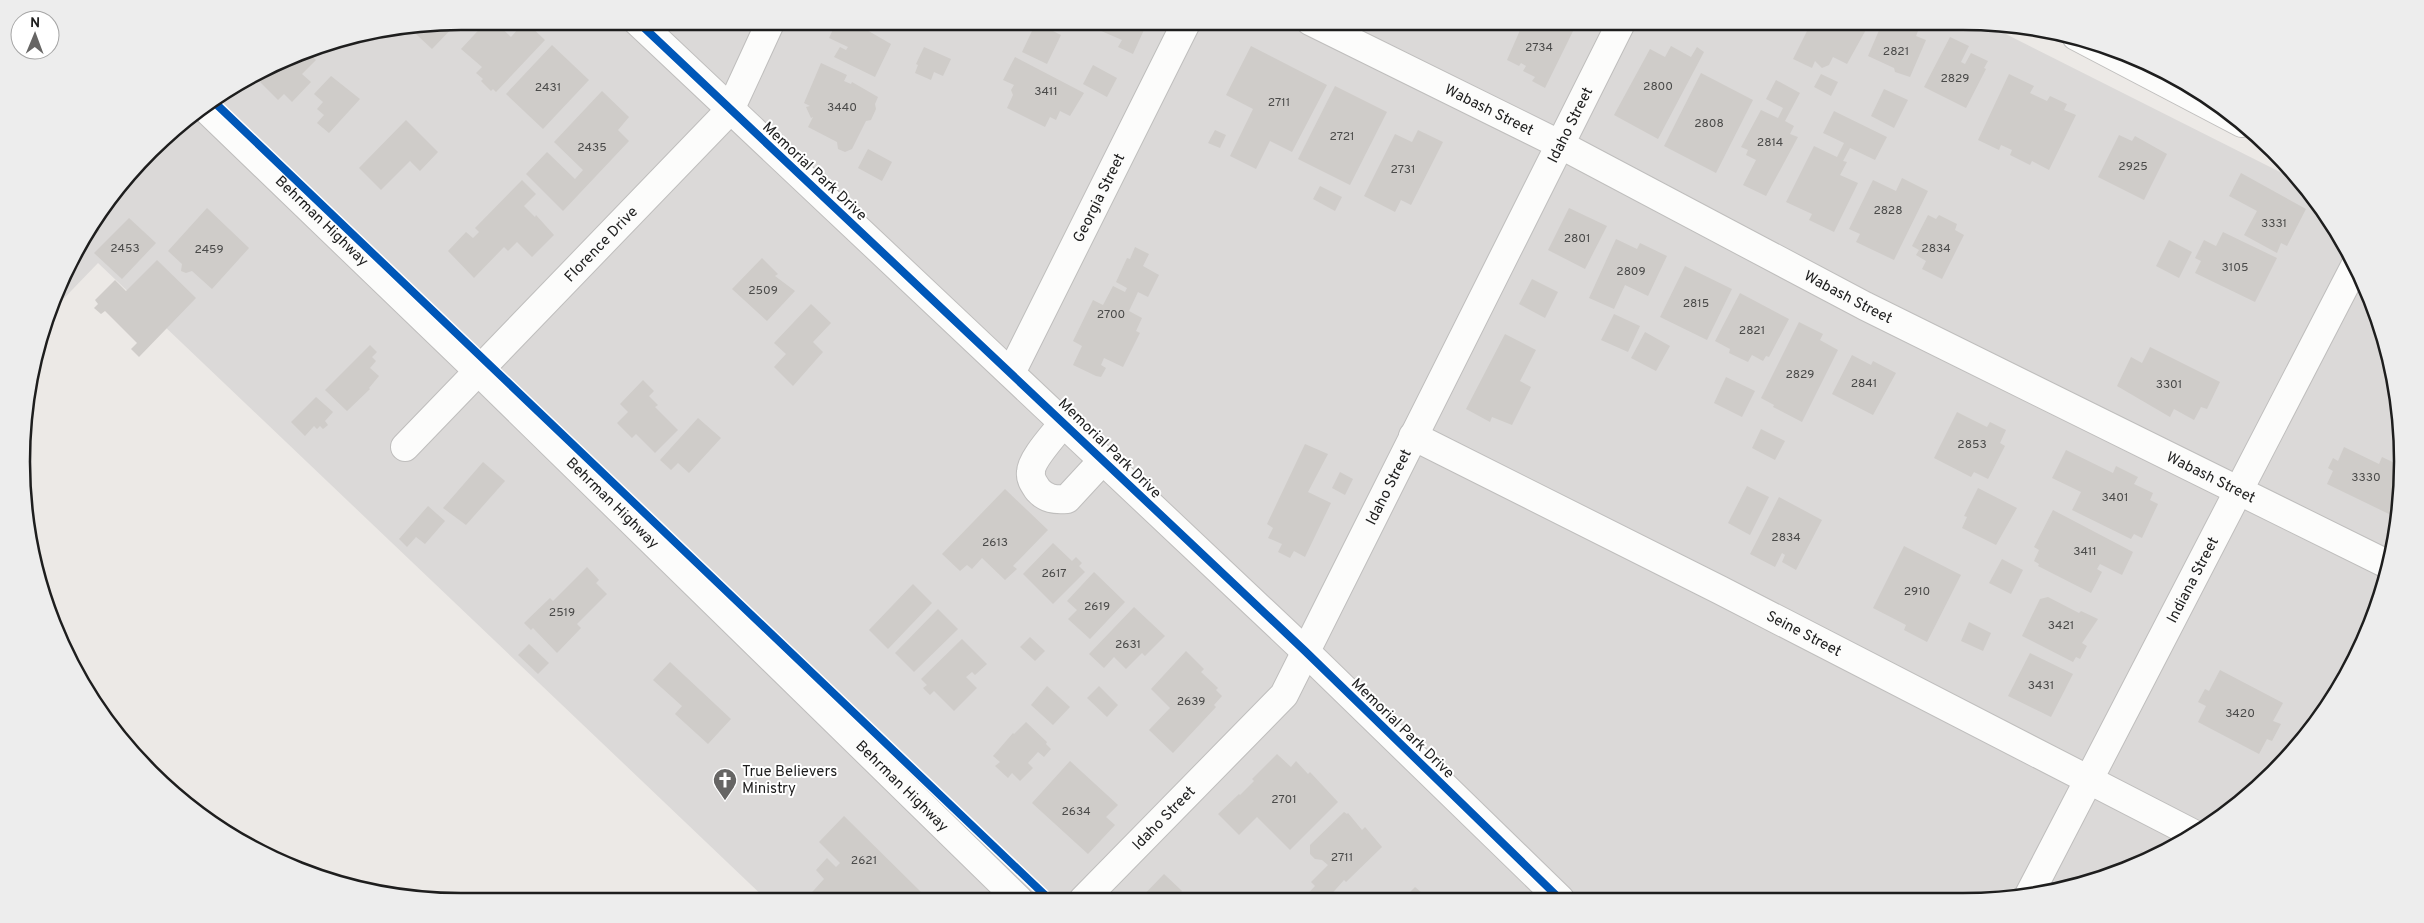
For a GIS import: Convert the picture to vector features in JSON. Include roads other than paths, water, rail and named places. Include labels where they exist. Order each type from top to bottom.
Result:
[{"type":"street","name":"Memorial Park Drive","points":[[646,30],[1305,651],[1554,893]]},
{"type":"street","name":"Florence Drive","points":[[404,447],[730,110],[767,30]]},
{"type":"street","name":"Georgia Street","points":[[1011,373],[1182,30]]},
{"type":"street","name":"Wabash Street","points":[[1328,30],[1561,146],[1865,306],[2382,562]]},
{"type":"street","name":"Idaho Street","points":[[1090,893],[1284,695],[1618,30]]},
{"type":"street","name":"Behrman Highway","points":[[209,112],[478,371],[1012,893]]},
{"type":"street","name":"Indiana Street","points":[[2034,887],[2087,781],[2351,274]]},
{"type":"street","points":[[1064,422],[1036,459],[1030,471],[1033,483],[1041,494],[1053,500],[1067,499],[1103,460]]},
{"type":"street","name":"Seine Street","points":[[1413,436],[1720,590],[2087,781],[2186,830]]},
{"type":"place","name":"True Believers Ministry","points":[[725,801]]}]
